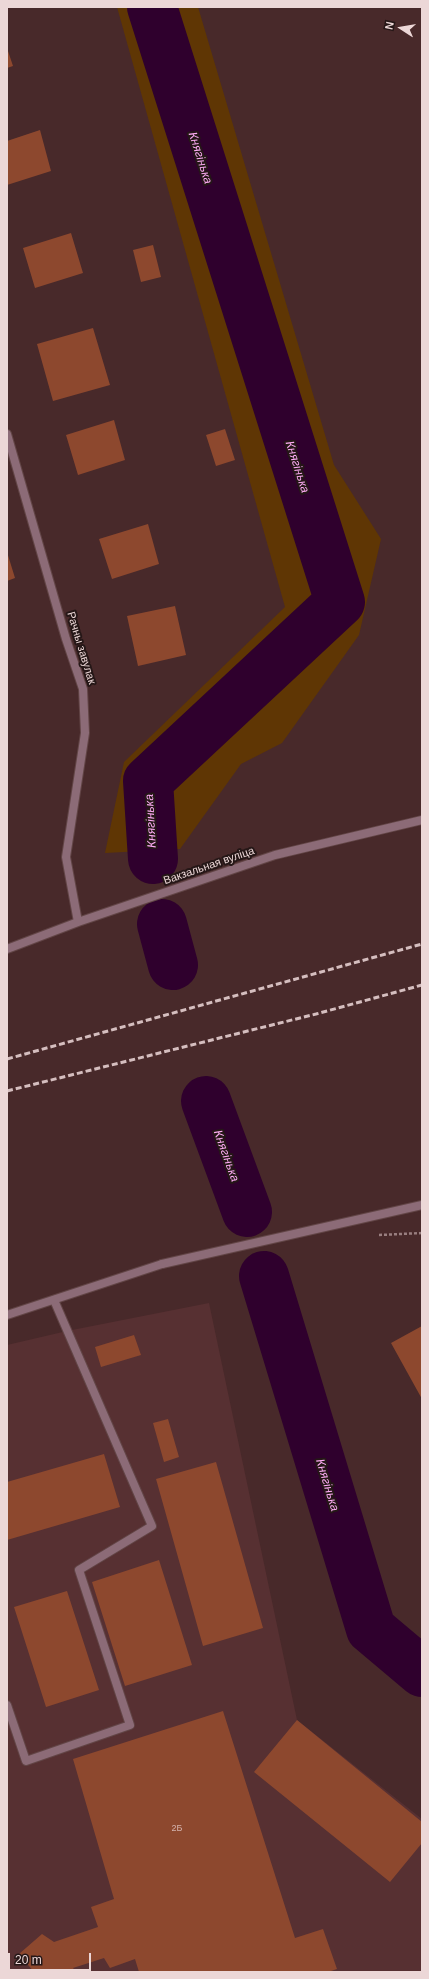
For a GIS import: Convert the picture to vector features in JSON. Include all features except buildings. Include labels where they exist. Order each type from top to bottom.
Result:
[{"type":"street","name":"Рачны завулак","points":[[7,434],[66,639],[83,689],[85,733],[66,857],[78,922]]},
{"type":"street","name":"Вакзальная вуліца","points":[[7,949],[78,922],[275,855],[422,820]]},
{"type":"street","points":[[7,1315],[162,1264],[422,1205]]},
{"type":"street","points":[[7,1704],[26,1761],[130,1725],[79,1570],[152,1526],[54,1300]]},
{"type":"shaded area","points":[[117,7],[198,7],[334,465],[381,539],[359,635],[282,743],[241,764],[180,849],[105,853],[124,762],[285,607]]},
{"type":"shaded area","points":[[209,1303],[297,1720],[422,1819],[422,1972],[7,1972],[7,1345],[67,1331]]},
{"type":"waterway","name":"Княгінька","points":[[152,7],[340,602],[148,781],[153,859]]},
{"type":"waterway","name":"Княгінька","points":[[162,924],[173,965]]},
{"type":"waterway","name":"Княгінька","points":[[206,1101],[247,1212]]},
{"type":"waterway","name":"Княгінька","points":[[264,1276],[371,1629],[422,1672]]},
{"type":"railway","points":[[7,1059],[422,944]]},
{"type":"railway","points":[[7,1091],[316,1014],[422,985]]}]
